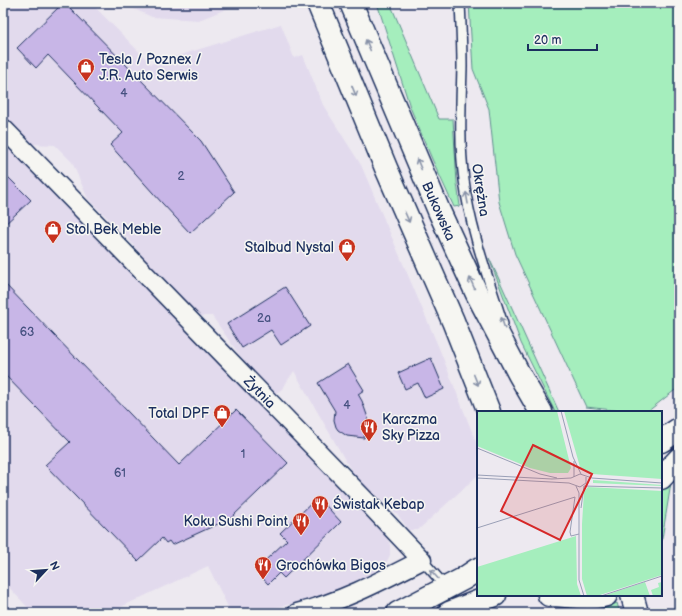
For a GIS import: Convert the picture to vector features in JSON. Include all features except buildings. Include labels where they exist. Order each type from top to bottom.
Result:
[{"type":"main road","points":[[318,3],[386,168],[453,321],[489,411]]},
{"type":"main road","name":"Bukowska","points":[[351,3],[439,211],[477,294],[540,411]]},
{"type":"main road","points":[[662,440],[679,429]]},
{"type":"main road","points":[[662,477],[679,458]]},
{"type":"main road","points":[[398,613],[446,588],[477,570]]},
{"type":"main road","points":[[449,613],[492,596]]},
{"type":"main road","points":[[550,596],[570,613]]},
{"type":"main road","points":[[569,596],[590,599],[602,596]]},
{"type":"main road","points":[[632,596],[637,613]]},
{"type":"street","name":"Żytnia","points":[[3,128],[422,560]]},
{"type":"street","points":[[297,613],[317,608],[345,597],[422,560]]},
{"type":"lane","name":"Okrężna","points":[[460,3],[462,67],[460,104],[464,180],[470,216],[477,243],[519,374]]},
{"type":"lane","points":[[422,560],[446,588]]},
{"type":"shaded area","points":[[3,3],[91,3],[151,64],[281,24],[294,58],[303,55],[323,105],[361,165],[439,348],[477,444],[477,476],[418,530],[409,530],[397,514],[376,495],[360,486],[294,371],[282,389],[273,395],[257,380],[212,316],[197,316],[148,264],[127,237],[88,199],[72,162],[55,145],[32,144],[3,113]]},
{"type":"shaded area","points":[[123,3],[241,3],[199,20],[152,17]]},
{"type":"shaded area","points":[[3,139],[387,537],[390,545],[390,555],[386,563],[379,570],[325,595],[256,613],[231,613],[208,566],[108,613],[33,613],[3,581]]},
{"type":"green space","points":[[377,3],[390,3],[439,119],[453,119],[460,206],[454,207],[410,107]]},
{"type":"green space","points":[[469,3],[679,3],[679,387],[648,411],[622,411],[586,407],[515,254],[499,202],[489,109],[473,69]]},
{"type":"green space","points":[[489,258],[559,411],[555,411],[521,343]]},
{"type":"green space","points":[[671,483],[662,539],[662,488],[663,486]]},
{"type":"green space","points":[[617,603],[620,613],[591,612],[602,609]]},
{"type":"place","name":"Tesla / Poznex / J.R. Auto Serwis","points":[[86,82]]},
{"type":"place","name":"Stol Bek Meble","points":[[53,244]]},
{"type":"place","name":"Stalbud Nystal","points":[[347,262]]},
{"type":"place","name":"Total DPF","points":[[222,428]]},
{"type":"place","name":"Karczma Sky Pizza","points":[[369,442]]},
{"type":"place","name":"Świstak Kebap","points":[[320,519]]},
{"type":"place","name":"Koku Sushi Point","points":[[301,536]]},
{"type":"place","name":"Grochówka Bigos","points":[[263,580]]}]
